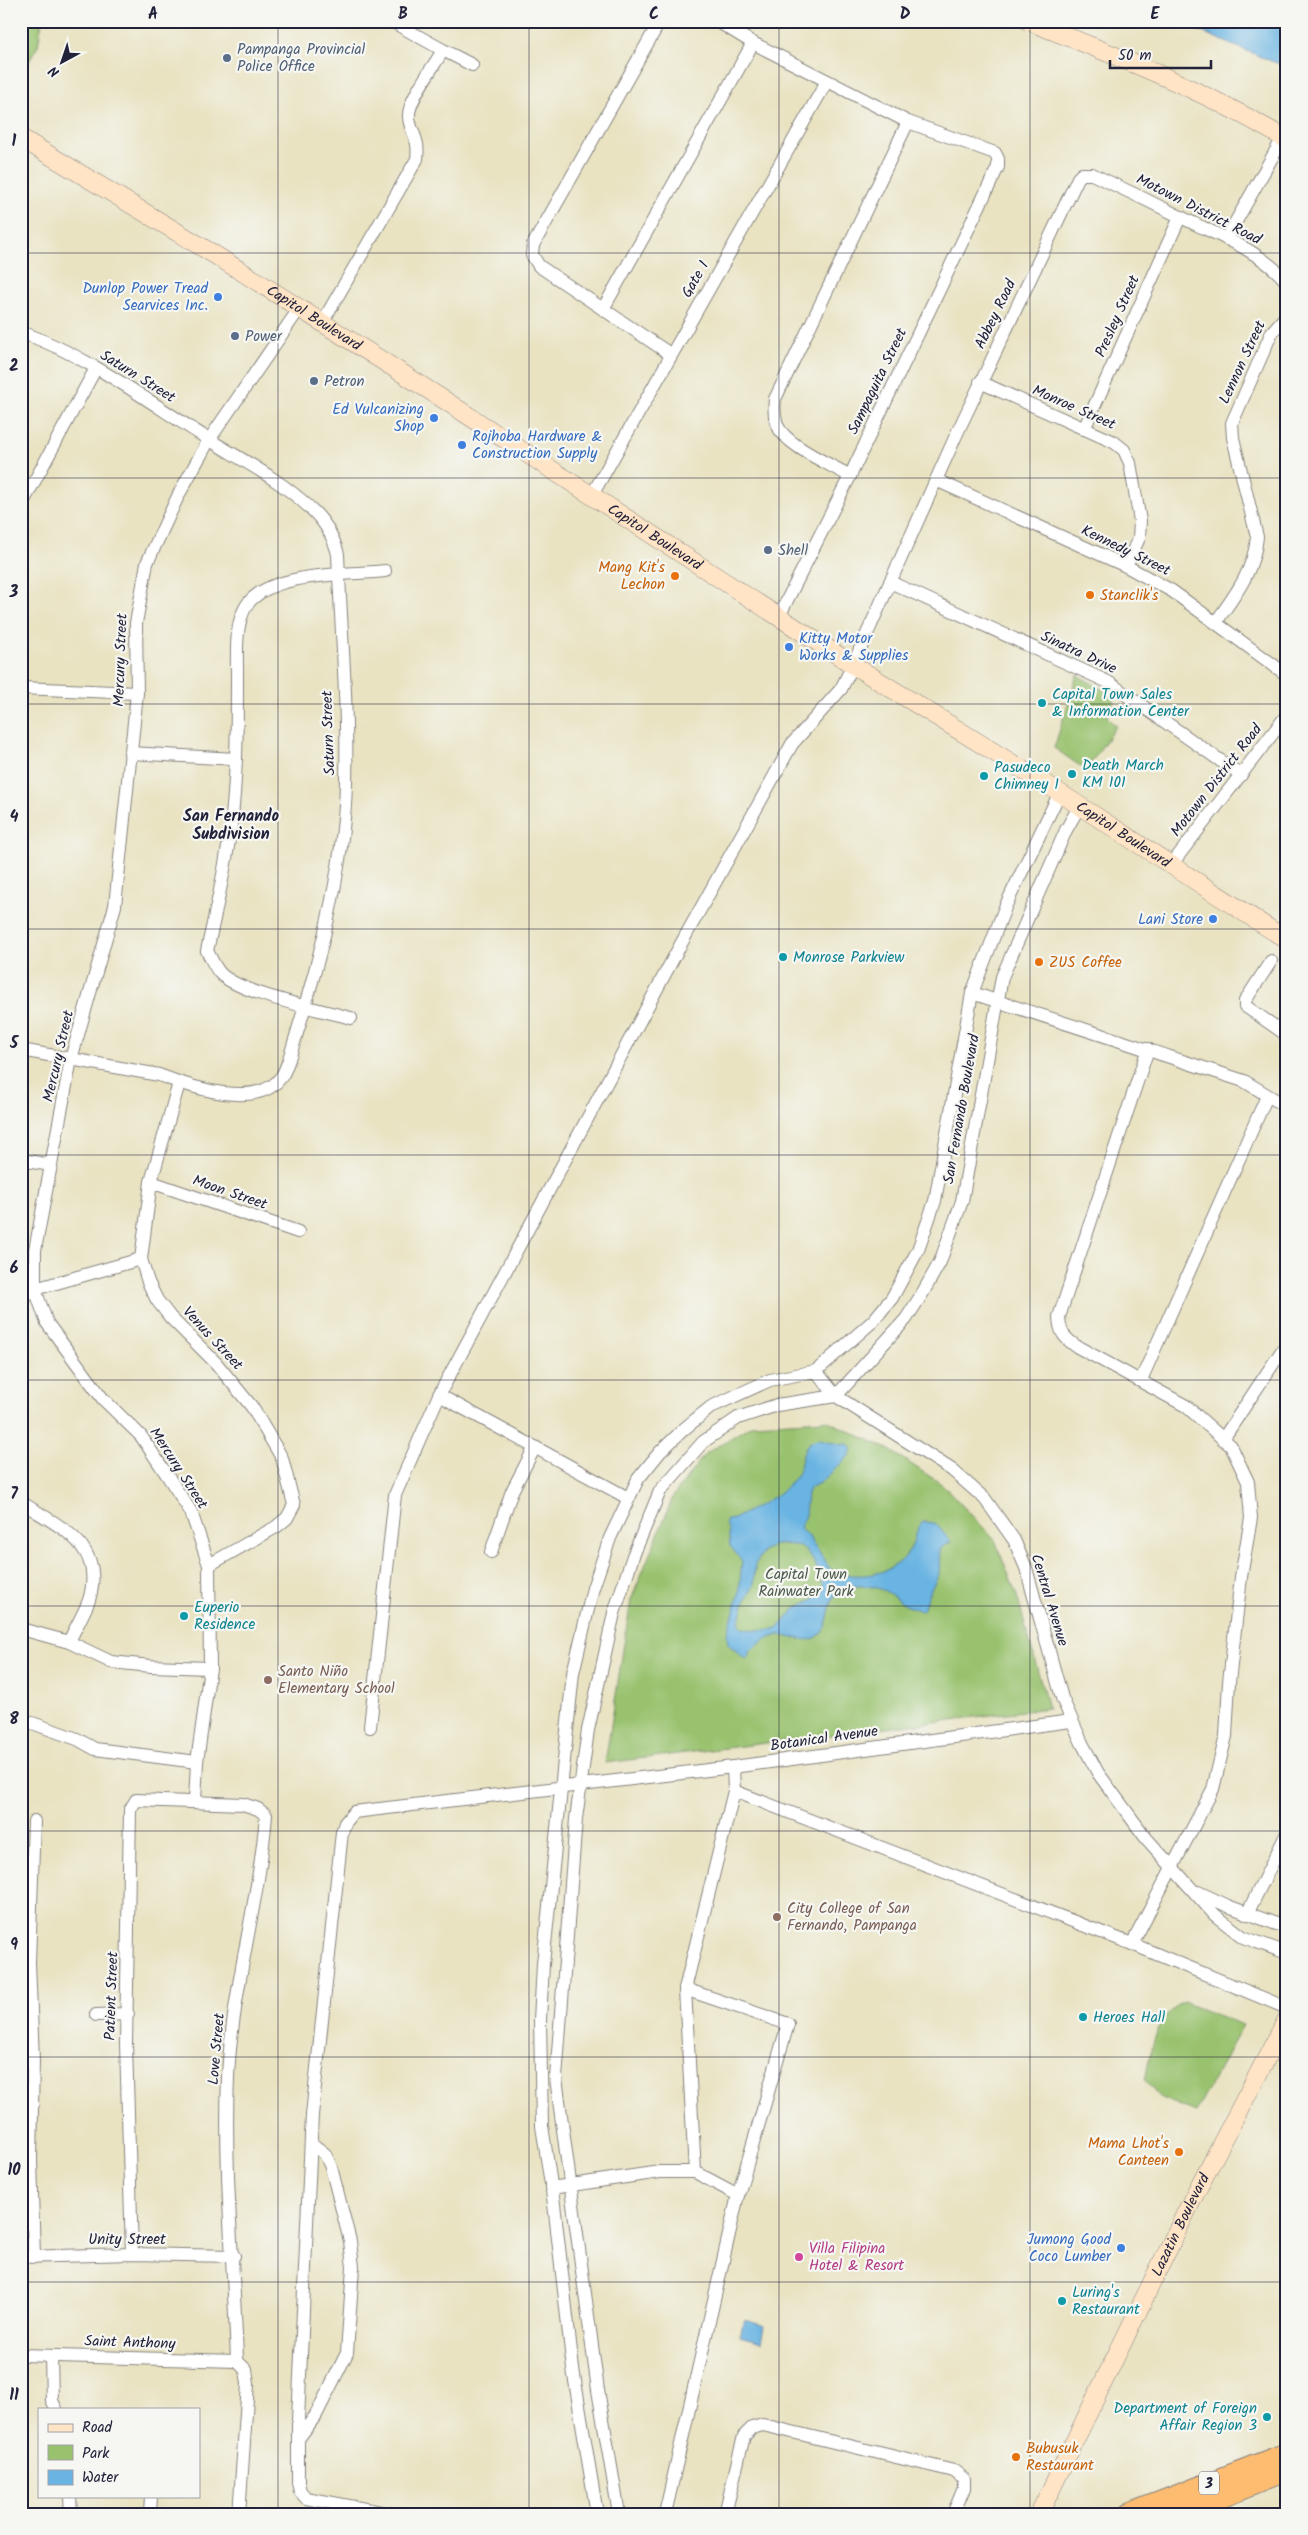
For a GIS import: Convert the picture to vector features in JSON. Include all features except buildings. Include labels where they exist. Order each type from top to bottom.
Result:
[{"type":"highway","name":"3","points":[[1131,2514],[1287,2454]]},
{"type":"highway","name":"3","points":[[1152,2514],[1287,2460]]},
{"type":"highway","name":"3","points":[[1178,2514],[1287,2470]]},
{"type":"highway","name":"3","points":[[1204,2514],[1287,2477]]},
{"type":"main road","points":[[1028,21],[1152,71],[1214,100],[1285,139]]},
{"type":"main road","name":"Capitol Boulevard","points":[[21,138],[322,323],[854,665],[1060,792],[1287,940]]},
{"type":"main road","name":"Lazatin Boulevard","points":[[1039,2514],[1196,2192],[1287,2019]]},
{"type":"street","points":[[391,21],[472,65]]},
{"type":"street","points":[[660,21],[533,245],[532,255],[539,266],[670,354]]},
{"type":"street","points":[[718,21],[753,43],[908,122],[775,399],[774,415],[778,427],[790,441],[850,476]]},
{"type":"street","points":[[603,310],[753,43]]},
{"type":"street","points":[[322,323],[417,159],[419,147],[408,118],[410,108],[443,50]]},
{"type":"street","name":"Gate I","points":[[592,495],[670,354],[827,81]]},
{"type":"street","name":"Sampaguita Street","points":[[779,616],[850,476],[998,167],[998,158],[995,153],[908,122]]},
{"type":"street","points":[[1226,239],[1285,139]]},
{"type":"street","name":"Abbey Road","points":[[370,1727],[395,1495],[439,1395],[681,944],[792,744],[841,689],[854,665],[980,382],[1075,182],[1082,174],[1092,174]]},
{"type":"street","name":"Motown District Road","points":[[1092,174],[1226,239],[1258,257],[1278,272],[1287,282]]},
{"type":"street","name":"Presley Street","points":[[1084,429],[1180,216]]},
{"type":"street","name":"Mercury Street","points":[[195,1801],[197,1762],[210,1668],[208,1566],[191,1512],[141,1436],[103,1399],[47,1323],[35,1289],[35,1250],[71,1059],[115,906],[137,693],[136,623],[147,563],[175,502],[209,440],[299,309]]},
{"type":"street","name":"Lennon Street","points":[[1216,622],[1244,582],[1256,549],[1257,537],[1232,423],[1272,332],[1287,315]]},
{"type":"street","name":"Saturn Street","points":[[21,332],[51,342],[96,368],[288,490],[323,521],[334,540],[338,554],[346,782],[337,870],[322,945],[306,1006],[282,1077],[271,1087],[261,1092],[236,1095],[179,1083],[159,1075],[21,1050]]},
{"type":"street","points":[[21,506],[96,368]]},
{"type":"street","name":"Monroe Street","points":[[980,382],[1114,442],[1124,450],[1130,463],[1141,530],[1126,566]]},
{"type":"street","name":"Kennedy Street","points":[[936,480],[1126,566],[1172,591],[1287,675]]},
{"type":"street","points":[[351,1018],[306,1006],[239,984],[220,973],[208,952],[231,824],[236,759],[237,655],[240,622],[245,609],[252,598],[270,587],[298,579],[385,571]]},
{"type":"street","name":"Sinatra Drive","points":[[890,582],[1108,682],[1241,776]]},
{"type":"street","points":[[21,688],[137,693]]},
{"type":"street","name":"Motown District Road","points":[[1171,865],[1287,715]]},
{"type":"street","points":[[130,753],[236,759]]},
{"type":"street","name":"San Fernando Boulevard","points":[[816,1371],[873,1320],[892,1298],[905,1278],[921,1243],[935,1201],[972,993],[1006,905],[1060,792]]},
{"type":"street","name":"San Fernando Boulevard","points":[[836,1396],[906,1319],[940,1262],[962,1201],[996,1001],[1002,976],[1066,830],[1080,805]]},
{"type":"street","points":[[1271,961],[1245,1001],[1245,1006],[1287,1035]]},
{"type":"street","points":[[972,993],[1148,1049],[1244,1082],[1287,1107]]},
{"type":"street","points":[[1132,1944],[1213,1789],[1226,1736],[1229,1682],[1241,1577],[1252,1518],[1248,1482],[1231,1446],[1186,1406],[1063,1337],[1059,1328],[1059,1316],[1148,1049]]},
{"type":"street","name":"Venus Street","points":[[179,1083],[151,1182],[141,1259],[148,1282],[157,1300],[170,1317],[216,1363],[252,1407],[282,1458],[294,1505],[287,1518],[251,1543],[208,1566]]},
{"type":"street","points":[[1141,1380],[1267,1096]]},
{"type":"street","points":[[21,1160],[51,1164]]},
{"type":"street","name":"Moon Street","points":[[151,1182],[298,1232]]},
{"type":"street","points":[[21,1300],[35,1289],[141,1259]]},
{"type":"street","points":[[1223,1439],[1287,1343]]},
{"type":"street","points":[[597,2514],[573,2369],[542,2126],[540,2020],[573,1673],[593,1588],[610,1538],[638,1479],[660,1452],[711,1407],[770,1380],[816,1371]]},
{"type":"street","name":"Central Avenue","points":[[816,1371],[836,1396],[952,1470],[985,1498],[1014,1540],[1026,1568],[1062,1698],[1071,1722],[1104,1781],[1136,1826],[1172,1868],[1229,1928],[1243,1937],[1287,1954]]},
{"type":"street","points":[[439,1395],[628,1498]]},
{"type":"street","points":[[620,2514],[598,2390],[556,2078],[572,1861],[580,1784],[594,1698],[614,1614],[633,1556],[660,1491],[703,1442],[738,1418],[776,1405],[836,1396]]},
{"type":"street","points":[[491,1552],[512,1491],[534,1447]]},
{"type":"street","points":[[21,1502],[73,1536],[88,1552],[92,1572],[89,1599],[69,1642]]},
{"type":"street","points":[[21,1629],[69,1642],[111,1662],[151,1666],[210,1668]]},
{"type":"street","points":[[21,1719],[77,1739],[95,1749],[197,1762]]},
{"type":"street","name":"Botanical Avenue","points":[[311,2143],[342,1832],[349,1816],[354,1812],[733,1767],[1071,1722]]},
{"type":"street","points":[[695,2172],[685,1989],[734,1791],[733,1767]]},
{"type":"street","points":[[734,1791],[1132,1944],[1287,2008]]},
{"type":"street","name":"Patient Street","points":[[132,2254],[126,2044],[130,1810],[136,1800],[195,1801]]},
{"type":"street","name":"Love Street","points":[[195,1801],[243,1804],[258,1809],[266,1815],[262,1857],[238,1987],[228,2077],[228,2147],[237,2361]]},
{"type":"street","points":[[27,2257],[25,1962],[34,1821]]},
{"type":"street","points":[[1247,1914],[1287,1833]]},
{"type":"street","name":"Central Avenue","points":[[1193,1890],[1247,1914],[1287,1928]]},
{"type":"street","points":[[665,2514],[738,2195],[788,2024],[685,1989]]},
{"type":"street","points":[[96,2016],[128,2014]]},
{"type":"street","points":[[311,2143],[298,2439],[298,2483],[300,2491],[306,2498],[392,2514]]},
{"type":"street","points":[[298,2439],[316,2415],[347,2353],[353,2267],[350,2241],[331,2167],[324,2154],[311,2143]]},
{"type":"street","points":[[551,2188],[660,2172],[695,2172],[738,2195]]},
{"type":"street","name":"Unity Street","points":[[27,2257],[132,2254],[234,2256]]},
{"type":"street","name":"Saint Anthony","points":[[21,2355],[237,2361]]},
{"type":"street","points":[[52,2356],[52,2401],[56,2408]]},
{"type":"street","points":[[237,2361],[246,2370],[248,2384],[239,2514]]},
{"type":"street","points":[[725,2514],[744,2436],[752,2428],[763,2426],[954,2471],[964,2479],[964,2488],[953,2514]]},
{"type":"street","points":[[70,2498],[71,2514]]},
{"type":"street","points":[[150,2498],[150,2514]]},
{"type":"green space","points":[[21,21],[42,21],[38,46],[21,75]]},
{"type":"green space","points":[[1077,675],[1116,697],[1107,717],[1116,726],[1086,770],[1054,748]]},
{"type":"green space","name":"Capital Town Rainwater Park","points":[[826,1420],[888,1449],[943,1485],[995,1540],[1017,1596],[1048,1708],[605,1763],[631,1600],[674,1495],[705,1454],[753,1424]]},
{"type":"green space","points":[[1185,2003],[1243,2025],[1196,2112],[1161,2098],[1145,2080],[1152,2046],[1161,2024],[1175,2008]]},
{"type":"water","points":[[1176,21],[1287,23],[1287,66],[1271,61]]},
{"type":"water","points":[[820,1439],[843,1445],[847,1443],[852,1449],[849,1456],[821,1482],[810,1488],[807,1493],[805,1515],[800,1529],[809,1537],[830,1569],[839,1573],[861,1575],[872,1574],[893,1567],[908,1553],[923,1522],[935,1523],[951,1542],[942,1547],[940,1551],[939,1574],[927,1597],[923,1611],[905,1605],[879,1588],[869,1586],[848,1587],[841,1589],[835,1596],[825,1627],[817,1637],[807,1640],[776,1635],[766,1639],[749,1651],[749,1656],[746,1659],[728,1644],[727,1635],[739,1594],[742,1561],[730,1546],[728,1528],[725,1525],[727,1520],[734,1519],[783,1490],[795,1477],[805,1448],[813,1441]],"holes":[[[775,1545],[794,1545],[805,1551],[818,1569],[824,1589],[814,1599],[797,1607],[778,1629],[756,1630],[742,1628],[739,1624],[745,1601],[754,1585],[755,1565],[764,1550]]]},
{"type":"water","points":[[744,2320],[765,2326],[762,2342],[740,2336]]},
{"type":"place","name":"Pampanga Provincial Police Office","points":[[227,58]]},
{"type":"place","name":"Dunlop Power Tread Searvices Inc.","points":[[218,297]]},
{"type":"place","name":"Power","points":[[235,336]]},
{"type":"place","name":"Petron","points":[[314,381]]},
{"type":"place","name":"Ed Vulcanizing Shop","points":[[434,418]]},
{"type":"place","name":"Rojhoba Hardware & Construction Supply","points":[[462,445]]},
{"type":"place","name":"Shell","points":[[768,550]]},
{"type":"place","name":"Mang Kit's Lechon","points":[[675,576]]},
{"type":"place","name":"Stanclik's","points":[[1090,595]]},
{"type":"place","name":"Kitty Motor Works & Supplies","points":[[789,647]]},
{"type":"place","name":"Capital Town Sales & Information Center","points":[[1042,703]]},
{"type":"place","name":"Death March KM 101","points":[[1072,774]]},
{"type":"place","name":"Pasudeco Chimney 1","points":[[984,776]]},
{"type":"place","name":"Lani Store","points":[[1213,919]]},
{"type":"place","name":"Monrose Parkview","points":[[783,957]]},
{"type":"place","name":"ZUS Coffee","points":[[1039,962]]},
{"type":"place","name":"Euperio Residence","points":[[184,1616]]},
{"type":"place","name":"Santo Niño Elementary School","points":[[268,1680]]},
{"type":"place","name":"City College of San Fernando, Pampanga","points":[[777,1917]]},
{"type":"place","name":"Heroes Hall","points":[[1083,2017]]},
{"type":"place","name":"Mama Lhot's Canteen","points":[[1179,2152]]},
{"type":"place","name":"Jumong Good Coco Lumber","points":[[1121,2248]]},
{"type":"place","name":"Villa Filipina Hotel & Resort","points":[[799,2257]]},
{"type":"place","name":"Luring's Restaurant","points":[[1062,2301]]},
{"type":"place","name":"Department of Foreign Affair Region 3","points":[[1267,2417]]},
{"type":"place","name":"Bubusuk Restaurant","points":[[1016,2457]]},
{"type":"district","name":"San Fernando Subdivision","points":[[231,824]]}]
